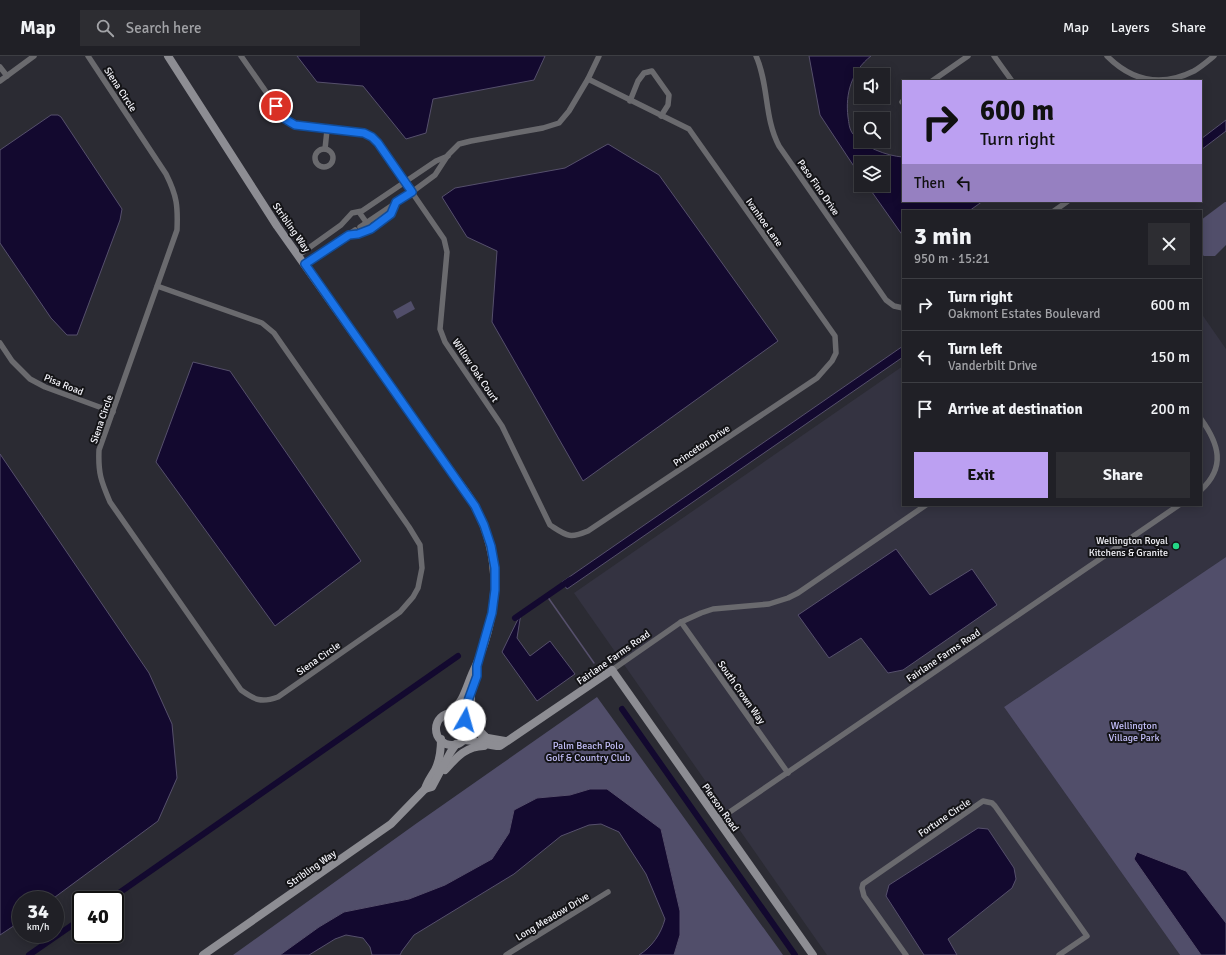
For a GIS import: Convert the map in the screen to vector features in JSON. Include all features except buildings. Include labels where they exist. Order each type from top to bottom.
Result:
[{"type":"street","points":[[0,81],[34,56]]},
{"type":"street","name":"Siena Circle","points":[[88,56],[166,174],[174,190],[178,210],[176,230],[100,450],[99,468],[102,485],[110,502],[241,690],[253,699],[268,700],[278,696],[400,612],[413,598],[418,588],[422,568],[420,545],[274,333],[262,323],[157,286]]},
{"type":"street","name":"Stribling Way","points":[[168,56],[277,226],[299,255],[475,506],[484,525],[491,546],[495,568],[495,590],[492,613],[477,666],[463,698],[450,713]]},
{"type":"street","name":"Willow Oak Court","points":[[241,56],[285,119],[295,125],[327,130],[364,133],[372,137],[378,143],[444,239],[447,252],[440,329],[445,342],[502,426],[550,525],[566,535]]},
{"type":"street","points":[[305,264],[435,175],[448,156],[459,144],[471,140],[542,128],[559,123],[569,111],[588,79],[599,56]]},
{"type":"street","name":"Paso Fino Drive","points":[[756,56],[764,82],[771,127],[779,146],[886,300],[894,306],[902,308]]},
{"type":"street","points":[[933,80],[968,56]]},
{"type":"street","points":[[994,56],[1011,80]]},
{"type":"street","points":[[1107,56],[1118,66],[1136,76],[1156,80],[1177,78],[1196,70],[1214,56]]},
{"type":"street","points":[[0,67],[7,76]]},
{"type":"street","points":[[630,100],[638,81],[644,72],[652,71],[669,95],[668,105],[661,116]]},
{"type":"street","name":"Ivanhoe Lane","points":[[588,79],[689,129],[835,336],[836,353]]},
{"type":"street","points":[[325,149],[327,130]]},
{"type":"street","points":[[299,255],[341,225],[352,213],[362,212],[436,161],[448,156]]},
{"type":"street","points":[[349,235],[358,234],[371,229],[391,214],[396,202]]},
{"type":"street","points":[[1055,210],[1067,202]]},
{"type":"street","points":[[359,212],[371,229]]},
{"type":"street","name":"Pisa Road","points":[[0,343],[12,361],[30,379],[45,387],[113,412]]},
{"type":"street","name":"Princeton Drive","points":[[566,535],[577,536],[588,531],[810,383],[817,378],[832,361],[836,353]]},
{"type":"street","points":[[1202,420],[1216,440],[1220,457],[1216,474],[1211,482],[1202,489]]},
{"type":"street","name":"Fairlane Farms Road","points":[[460,742],[510,740],[682,622],[697,614],[713,609],[769,604],[788,598],[925,506]]},
{"type":"street","name":"Fairlane Farms Road","points":[[718,820],[1178,506]]},
{"type":"street","name":"South Crown Way","points":[[682,622],[788,773]]},
{"type":"street","name":"Stribling Way","points":[[467,724],[465,709],[477,676],[477,666]]},
{"type":"street","name":"Pierson Road","points":[[612,670],[813,955]]},
{"type":"street","points":[[434,783],[460,753],[488,742],[473,720],[471,693]]},
{"type":"street","points":[[450,713],[458,714],[467,724],[466,736],[460,742],[447,743],[441,739],[437,732],[437,725],[444,716],[450,713]]},
{"type":"street","name":"Fairlane Farms Road","points":[[467,724],[477,736],[488,742]]},
{"type":"street","name":"Stribling Way","points":[[203,955],[391,824],[425,789],[441,753],[441,739]]},
{"type":"street","name":"Stribling Way","points":[[425,789],[432,787],[450,753],[460,742]]},
{"type":"street","name":"Fortune Circle","points":[[906,955],[864,896],[862,892],[863,884],[983,802],[988,801],[995,806],[1087,936],[1059,955]]},
{"type":"street","name":"Long Meadow Drive","points":[[506,955],[608,892]]},
{"type":"shaded area","points":[[297,56],[545,56],[534,80],[433,99],[426,133],[406,139],[363,86],[317,82]]},
{"type":"shaded area","points":[[809,56],[871,56],[859,68],[854,68],[854,78],[849,91],[847,108],[849,126],[854,135],[854,148],[871,148],[883,153],[902,157],[902,202],[982,202],[970,210],[902,210],[902,235],[872,192],[890,192],[890,156],[854,156],[854,166],[820,115]]},
{"type":"shaded area","points":[[51,115],[58,115],[61,117],[122,209],[120,220],[77,335],[67,335],[51,318],[0,243],[0,150]]},
{"type":"shaded area","points":[[1226,120],[1226,131],[1202,149],[1202,138]]},
{"type":"shaded area","points":[[608,144],[659,175],[778,341],[583,481],[492,322],[497,251],[467,237],[442,197],[455,188],[565,168]]},
{"type":"shaded area","points":[[1202,314],[1226,349],[1226,557],[1004,707],[1180,955],[827,955],[574,593],[902,367],[902,506],[1202,506]]},
{"type":"shaded area","points":[[902,347],[902,358],[567,589],[562,582]]},
{"type":"shaded area","points":[[193,362],[230,371],[361,561],[275,626],[156,462]]},
{"type":"shaded area","points":[[0,454],[149,673],[172,724],[177,778],[158,821],[63,891],[12,891],[12,927],[0,935]]},
{"type":"shaded area","points":[[896,549],[930,595],[972,569],[997,605],[903,670],[888,673],[861,638],[829,658],[798,615]]},
{"type":"shaded area","points":[[521,613],[517,638],[530,656],[550,641],[575,674],[537,701],[502,652]]},
{"type":"shaded area","points":[[590,789],[607,789],[661,829],[680,911],[680,935],[674,955],[639,955],[655,940],[665,919],[646,874],[619,832],[601,824],[589,825],[561,836],[514,874],[414,935],[400,955],[372,955],[370,947],[363,938],[346,935],[335,939],[309,955],[280,955],[319,927],[344,912],[409,899],[445,885],[492,859],[509,833],[514,810],[537,798],[570,795]]},
{"type":"shaded area","points":[[978,828],[988,829],[1014,868],[1016,879],[1012,888],[948,939],[957,955],[924,955],[886,896],[889,885]]},
{"type":"shaded area","points":[[1137,852],[1186,871],[1226,923],[1226,955],[1201,955],[1134,859]]},
{"type":"green space","points":[[1226,202],[1226,245],[1215,256],[1202,255],[1202,219]]},
{"type":"green space","points":[[411,301],[415,309],[397,319],[393,311]]},
{"type":"green space","name":"Wellington Village Park","points":[[1226,557],[1226,955],[1180,955],[1004,707]]},
{"type":"green space","name":"Palm Beach Polo Golf & Country Club","points":[[597,697],[783,955],[674,955],[680,935],[680,911],[661,829],[607,790],[590,789],[570,795],[537,798],[514,810],[509,833],[492,859],[445,885],[409,899],[344,912],[319,927],[280,955],[233,955],[417,823]]},
{"type":"waterway","points":[[515,618],[570,580]]},
{"type":"waterway","points":[[547,596],[594,663]]},
{"type":"waterway","points":[[122,891],[458,656]]},
{"type":"waterway","points":[[622,709],[795,955]]},
{"type":"waterway","points":[[29,955],[72,925]]},
{"type":"place","name":"Wellington Royal Kitchens & Granite","points":[[1176,546]]},
{"type":"route","points":[[276,106],[285,119],[295,125],[327,130],[364,133],[372,137],[378,143],[412,192],[396,202],[391,214],[371,229],[358,234],[349,235],[305,264],[475,506],[484,525],[491,546],[495,568],[495,590],[492,613],[477,666],[477,676],[465,709],[465,720]]}]
